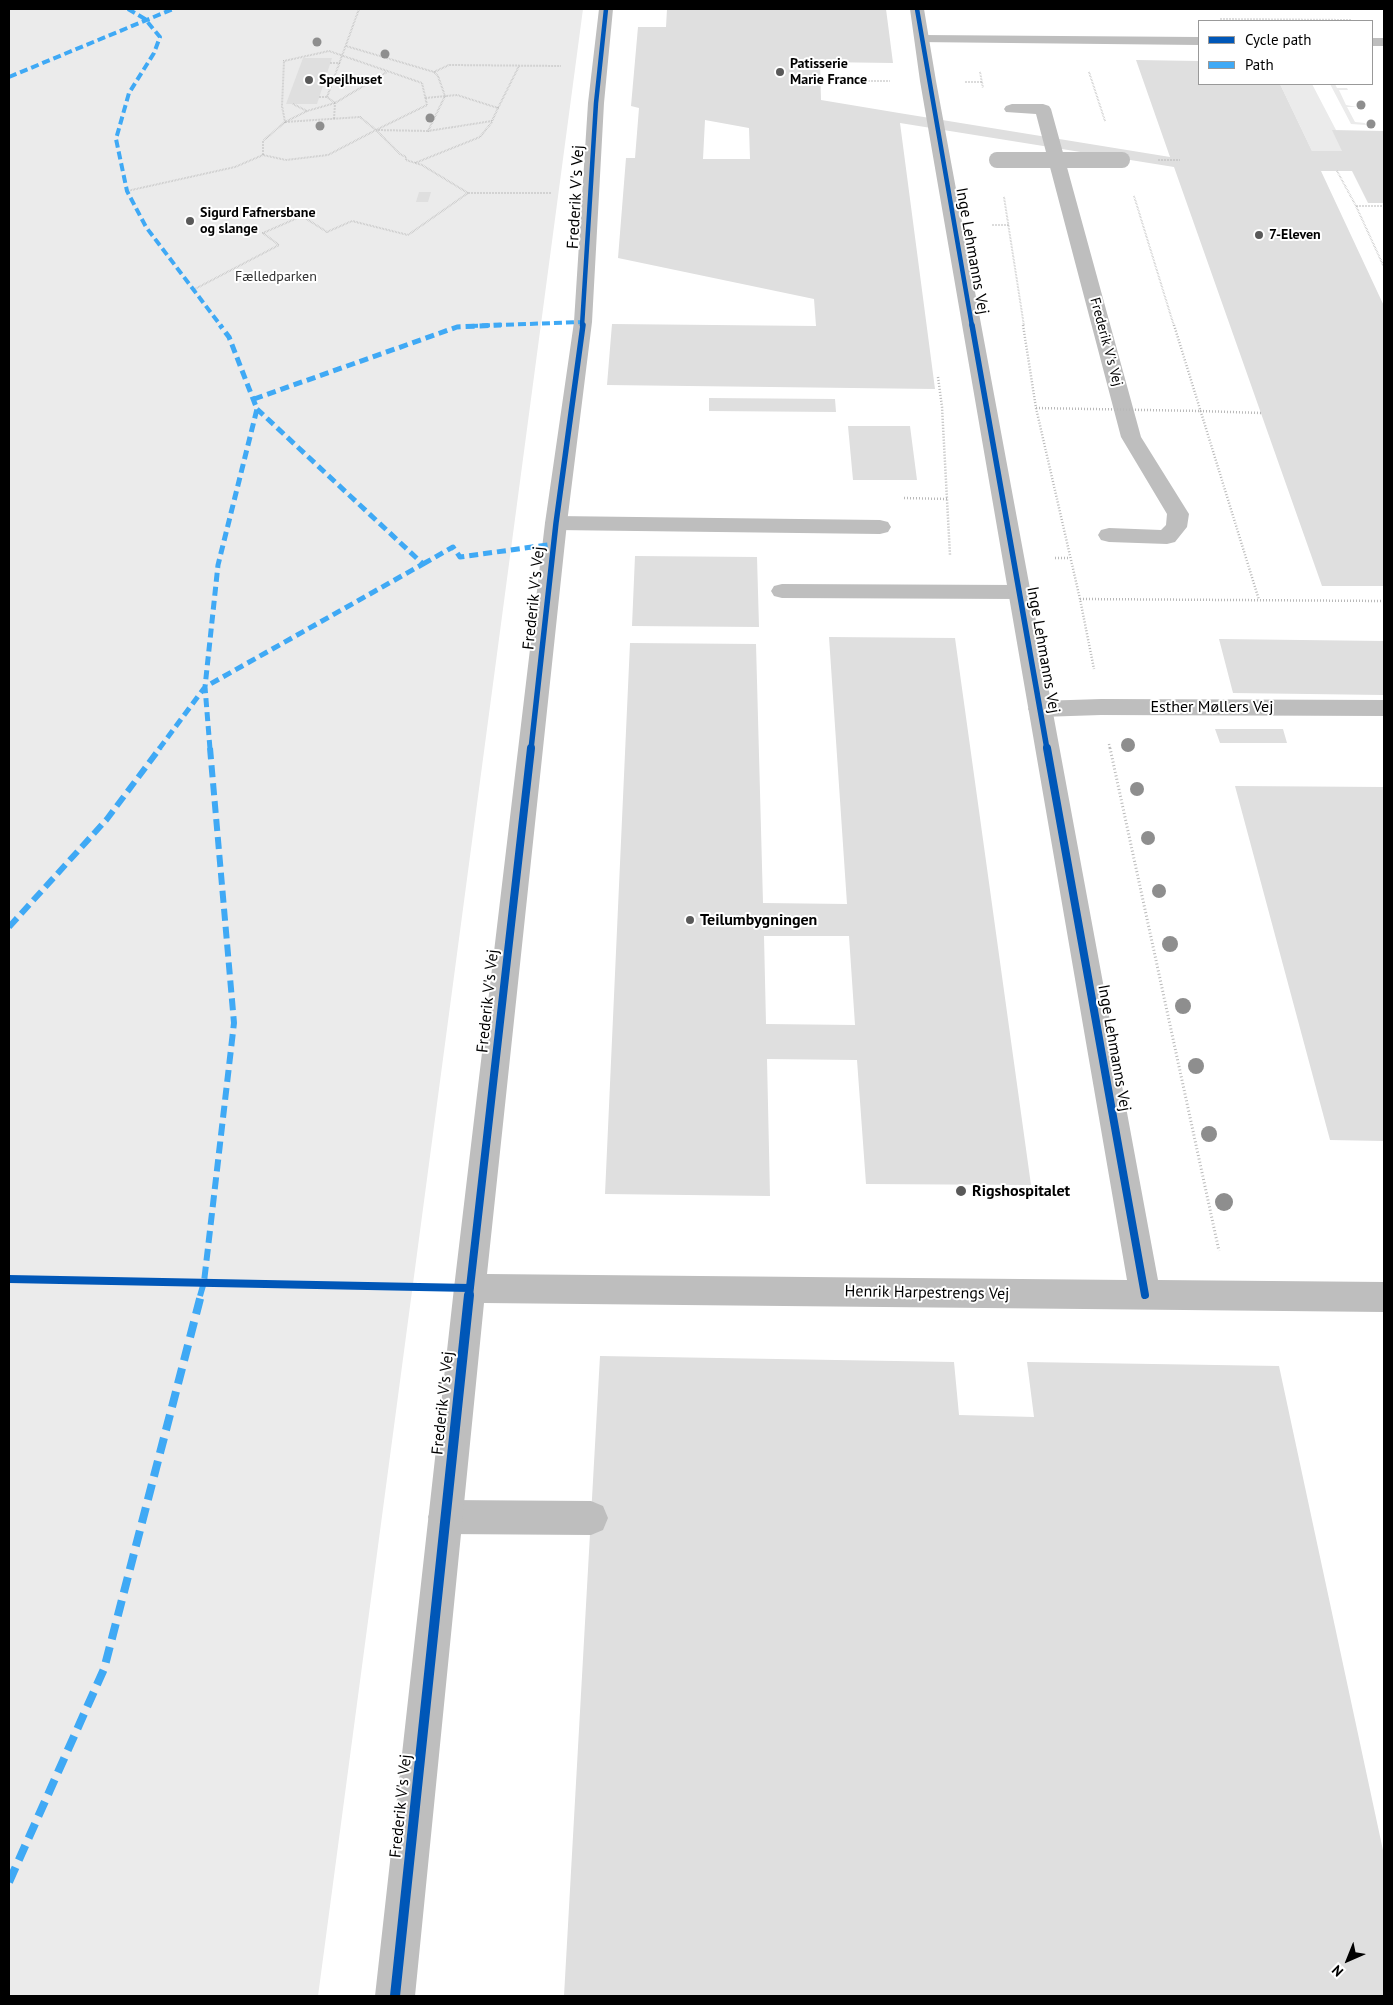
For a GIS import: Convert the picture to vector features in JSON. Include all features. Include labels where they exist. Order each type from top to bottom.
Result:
[{"type":"street","name":"Frederik V's Vej","points":[[395,1996],[470,1288],[556,523],[583,322],[590,192],[606,9]]},
{"type":"street","name":"Inge Lehmanns Vej","points":[[917,9],[1144,1295]]},
{"type":"street","points":[[922,39],[1198,41]]},
{"type":"street","name":"Frederik V's Vej","points":[[1012,109],[1043,109],[1131,437],[1178,514],[1176,527],[1167,536],[1109,535]]},
{"type":"street","points":[[997,160],[1122,160]]},
{"type":"street","points":[[556,523],[880,527]]},
{"type":"street","points":[[782,591],[1019,592]]},
{"type":"street","name":"Esther Møllers Vej","points":[[1040,709],[1101,706],[1384,708]]},
{"type":"street","name":"Henrik Harpestrengs Vej","points":[[470,1288],[1384,1297]]},
{"type":"street","points":[[445,1517],[591,1518]]},
{"type":"path","points":[[327,97],[359,9]]},
{"type":"path","points":[[346,46],[434,72],[438,76],[445,96],[428,131]]},
{"type":"path","points":[[127,191],[235,167],[263,155],[286,160],[328,155],[427,105],[422,83],[329,51],[284,61],[282,106],[286,122]]},
{"type":"path","points":[[330,63],[340,63]]},
{"type":"path","points":[[434,72],[449,65],[600,66]]},
{"type":"path","points":[[414,163],[480,137],[492,121],[519,66]]},
{"type":"path","points":[[1088,69],[1106,126]]},
{"type":"path","points":[[263,155],[263,141],[286,122],[307,111],[335,103],[388,71]]},
{"type":"path","points":[[838,81],[893,81]]},
{"type":"path","points":[[425,98],[457,94],[498,108]]},
{"type":"path","points":[[319,97],[327,97],[335,103]]},
{"type":"path","points":[[334,119],[335,103]]},
{"type":"path","points":[[294,104],[307,111]]},
{"type":"path","points":[[286,122],[360,117],[400,154],[406,157],[406,160],[422,165],[468,193],[590,192]]},
{"type":"path","points":[[376,130],[428,131],[492,121]]},
{"type":"path","points":[[997,160],[1009,225],[1036,408],[1080,599],[1101,706],[1229,1296]]},
{"type":"path","points":[[1122,160],[1259,600]]},
{"type":"path","points":[[1337,171],[1356,206],[1384,268]]},
{"type":"path","points":[[193,290],[279,245],[263,233],[302,216],[326,232],[352,221],[408,235],[468,193]]},
{"type":"path","points":[[1356,206],[1384,206]]},
{"type":"path","points":[[937,368],[942,407],[950,556]]},
{"type":"path","points":[[1036,408],[1261,412]]},
{"type":"path","points":[[1080,599],[1384,602]]},
{"type":"green space","name":"Fælledparken","points":[[9,9],[583,9],[318,1996],[9,1996]]},
{"type":"green space","points":[[1280,85],[1313,85],[1347,151],[1312,151]]},
{"type":"green space","points":[[1331,85],[1336,85],[1337,88],[1347,88],[1348,90],[1339,90],[1346,105],[1357,107],[1347,107],[1355,122],[1365,123],[1366,125],[1351,124]]},
{"type":"building","points":[[667,9],[886,9],[893,63],[820,62],[821,100],[1170,157],[1136,60],[1198,61],[1198,85],[1280,85],[1312,151],[1342,151],[1332,130],[1384,131],[1384,203],[1368,203],[1352,171],[1321,171],[1384,306],[1384,586],[1322,586],[1174,167],[900,123],[935,389],[607,385],[612,324],[816,326],[814,299],[618,258],[626,158],[635,158],[639,108],[631,106],[638,27],[666,27]],"holes":[[[705,120],[749,128],[750,159],[703,159]]]},
{"type":"building","name":"Spejlhuset","points":[[303,58],[332,58],[317,104],[286,104]]},
{"type":"building","points":[[419,192],[431,192],[428,202],[416,202]]},
{"type":"building","points":[[709,398],[835,399],[836,412],[709,411]]},
{"type":"building","points":[[848,426],[910,426],[917,480],[853,480]]},
{"type":"building","points":[[635,556],[757,557],[759,627],[632,626]]},
{"type":"building","points":[[829,637],[955,638],[1031,1185],[866,1184],[857,1060],[767,1059],[770,1196],[605,1194],[630,643],[756,644],[763,903],[847,904]],"holes":[[[764,936],[849,936],[855,1025],[766,1024]]]},
{"type":"building","points":[[1219,639],[1384,641],[1384,695],[1233,693]]},
{"type":"building","points":[[1215,729],[1283,729],[1287,743],[1220,743]]},
{"type":"building","points":[[1235,786],[1384,787],[1384,1141],[1330,1140]]},
{"type":"building","points":[[600,1356],[954,1362],[959,1415],[1034,1417],[1027,1362],[1279,1366],[1384,1855],[1384,1996],[564,1996]]},
{"type":"marked path","points":[[9,1882],[104,1669],[204,1282],[234,1023],[205,687],[218,565],[257,409],[229,337],[146,227],[127,191],[116,139],[129,93],[154,53],[160,37],[145,19],[128,9]]},
{"type":"marked path","points":[[9,77],[173,9]]},
{"type":"marked path","points":[[254,399],[457,327],[583,322]]},
{"type":"marked path","points":[[9,927],[107,819],[205,687],[423,564],[257,409]]},
{"type":"marked path","points":[[423,564],[453,547],[460,557],[554,544]]},
{"type":"cycle path","points":[[395,1996],[470,1288],[556,523],[583,322],[596,103],[606,9]]},
{"type":"cycle path","points":[[917,9],[928,81],[1145,1295]]},
{"type":"cycle path","points":[[9,1279],[470,1288]]},
{"type":"place","name":"Patisserie Marie France","points":[[780,72]]},
{"type":"place","name":"Spejlhuset","points":[[309,80]]},
{"type":"place","name":"Sigurd Fafnersbane og slange","points":[[190,221]]},
{"type":"place","name":"7-Eleven","points":[[1259,235]]},
{"type":"place","name":"Teilumbygningen","points":[[690,920]]},
{"type":"place","name":"Rigshospitalet","points":[[961,1191]]}]
